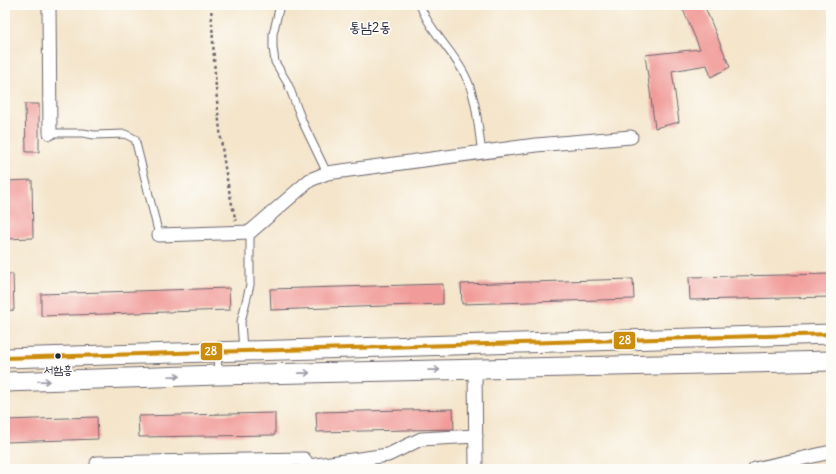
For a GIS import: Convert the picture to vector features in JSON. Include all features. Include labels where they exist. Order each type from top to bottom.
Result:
[{"type":"main road","points":[[5,358],[243,350],[645,341],[831,334]]},
{"type":"main road","points":[[5,382],[218,375],[831,361]]},
{"type":"street","points":[[49,5],[50,133]]},
{"type":"street","points":[[159,235],[245,232],[310,180],[327,173],[536,145],[631,137]]},
{"type":"street","points":[[475,370],[476,469]]},
{"type":"street","points":[[97,469],[97,463],[296,459],[304,459],[310,467],[388,455],[421,439],[476,436]]},
{"type":"street","points":[[755,469],[789,465],[831,452]]},
{"type":"lane","points":[[280,5],[273,34],[275,62],[288,84],[303,123],[327,173]]},
{"type":"lane","points":[[420,5],[425,18],[464,73],[470,86],[482,153]]},
{"type":"lane","points":[[50,133],[83,133],[94,135],[125,134],[135,139],[159,235]]},
{"type":"lane","points":[[243,350],[241,322],[250,285],[245,232]]},
{"type":"lane","points":[[217,351],[218,375]]},
{"type":"path","points":[[211,5],[215,71],[227,187],[245,232]]},
{"type":"building","points":[[681,5],[704,5],[730,67],[711,77],[707,65],[672,71],[679,122],[655,128],[645,55],[700,49]]},
{"type":"building","points":[[25,104],[39,104],[39,152],[26,152]]},
{"type":"building","points":[[32,180],[33,238],[5,239],[5,181]]},
{"type":"building","points":[[5,274],[13,274],[14,310],[5,311]]},
{"type":"building","points":[[831,274],[831,297],[690,300],[689,277]]},
{"type":"building","points":[[633,279],[634,299],[462,304],[461,284]]},
{"type":"building","points":[[443,284],[443,304],[271,310],[270,289]]},
{"type":"building","points":[[229,288],[230,310],[41,316],[41,294]]},
{"type":"building","points":[[453,409],[454,429],[317,432],[316,412]]},
{"type":"building","points":[[275,413],[275,435],[139,437],[138,416]]},
{"type":"building","points":[[97,417],[98,439],[5,442],[5,420]]},
{"type":"transit line","name":"28","points":[[5,358],[831,334]]},
{"type":"place","name":"서함흥","points":[[58,356]]},
{"type":"district","name":"통남2동","points":[[370,27]]}]
